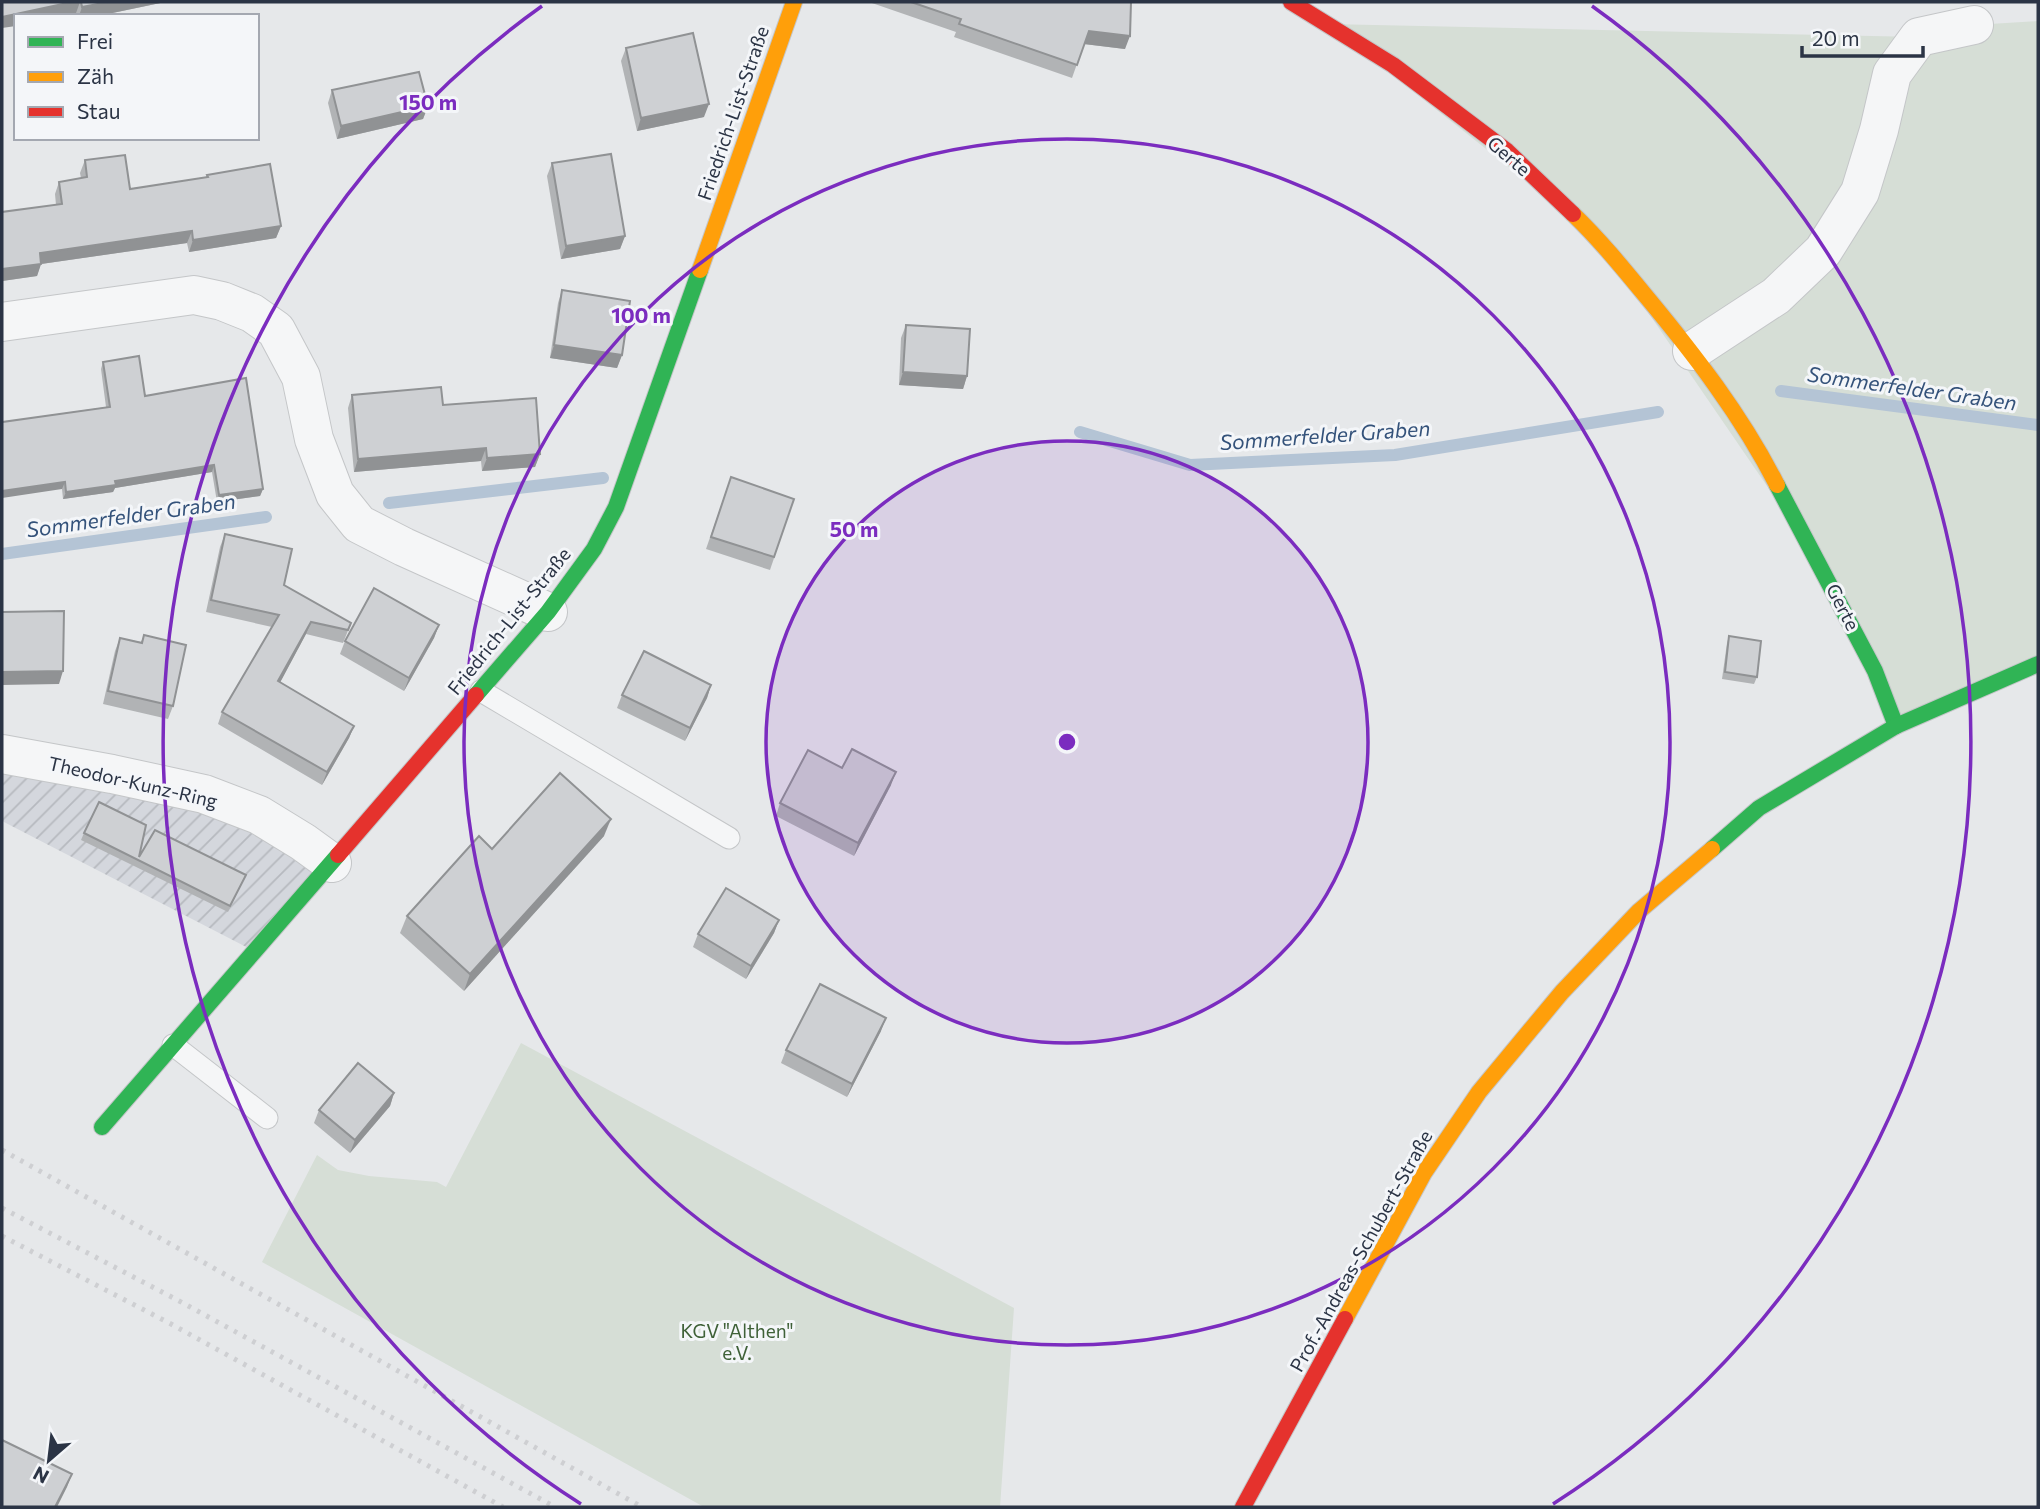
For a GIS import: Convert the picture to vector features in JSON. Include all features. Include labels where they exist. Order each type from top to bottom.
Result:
[{"type":"street","name":"Friedrich-List-Straße","points":[[102,1127],[481,691],[548,612],[594,549],[616,508],[794,2]]},
{"type":"street","name":"Gerte","points":[[1291,2],[1393,65],[1507,151],[1595,235],[1692,351],[1778,485],[1875,671],[1896,726]]},
{"type":"street","points":[[1692,351],[1776,296],[1823,251],[1860,192],[1879,130],[1892,74],[1919,37],[1974,25]]},
{"type":"street","points":[[2,322],[194,295],[222,301],[252,313],[276,330],[290,353],[301,377],[314,439],[335,494],[359,524],[548,612]]},
{"type":"street","name":"Prof.-Andreas-Schubert-Straße","points":[[1243,1507],[1424,1172],[1479,1092],[1562,992],[1639,911],[1759,808],[1896,726],[2038,664]]},
{"type":"street","name":"Theodor-Kunz-Ring","points":[[2,754],[204,794],[259,815],[332,863]]},
{"type":"lane","points":[[481,691],[729,838]]},
{"type":"lane","points":[[173,1045],[267,1118]]},
{"type":"shaded area","points":[[2,754],[112,774],[332,863],[254,951],[2,821]]},
{"type":"green space","points":[[2038,21],[2038,664],[1896,726],[1819,562],[1595,235],[1328,24],[1919,37],[1974,25]]},
{"type":"green space","name":"KGV \"Althen\" e.V.","points":[[521,1043],[1014,1308],[1000,1507],[704,1507],[262,1262],[317,1155],[338,1170],[369,1176],[437,1182],[446,1187]]},
{"type":"building","points":[[2,2],[72,2],[14,14],[2,17]]},
{"type":"building","points":[[81,2],[108,2],[82,7]]},
{"type":"building","points":[[911,2],[1131,2],[1130,36],[1089,31],[1077,65],[959,24],[961,19]]},
{"type":"building","points":[[693,33],[709,104],[641,118],[626,48]]},
{"type":"building","points":[[419,72],[428,106],[341,126],[332,90]]},
{"type":"building","points":[[611,154],[625,236],[566,246],[552,163]]},
{"type":"building","points":[[125,155],[130,189],[270,164],[281,226],[193,240],[192,231],[40,253],[41,264],[2,269],[2,212],[62,204],[59,182],[87,177],[85,160]]},
{"type":"building","points":[[562,290],[630,301],[622,355],[554,345]]},
{"type":"building","points":[[906,325],[970,329],[967,376],[903,372]]},
{"type":"building","points":[[139,356],[145,396],[246,378],[263,489],[219,495],[214,465],[66,492],[65,482],[2,491],[2,422],[110,407],[103,362]]},
{"type":"building","points":[[441,387],[443,405],[536,398],[540,454],[487,458],[486,448],[358,459],[352,395]]},
{"type":"building","points":[[731,477],[794,499],[774,557],[711,537]]},
{"type":"building","points":[[225,534],[292,549],[284,585],[351,623],[348,630],[311,622],[278,681],[354,726],[327,772],[222,712],[279,615],[211,600]]},
{"type":"building","points":[[374,588],[439,625],[409,678],[345,641]]},
{"type":"building","points":[[64,611],[63,671],[2,672],[2,612]]},
{"type":"building","points":[[144,635],[186,645],[173,706],[108,691],[120,638],[142,643]]},
{"type":"building","points":[[1729,636],[1761,641],[1757,677],[1725,672]]},
{"type":"building","points":[[644,651],[711,685],[690,728],[622,695]]},
{"type":"building","points":[[852,749],[896,772],[858,843],[780,803],[808,750],[842,768]]},
{"type":"building","points":[[560,773],[611,819],[470,974],[407,916],[479,836],[492,849]]},
{"type":"building","points":[[99,802],[146,825],[139,857],[155,830],[246,875],[230,906],[84,833]]},
{"type":"building","points":[[726,888],[779,920],[751,966],[698,934]]},
{"type":"building","points":[[820,984],[886,1018],[852,1084],[786,1050]]},
{"type":"building","points":[[358,1063],[394,1093],[355,1140],[319,1110]]},
{"type":"building","points":[[2,1440],[72,1474],[55,1507],[2,1507]]},
{"type":"waterway","name":"Sommerfelder Graben","points":[[1781,391],[2038,425]]},
{"type":"waterway","name":"Sommerfelder Graben","points":[[1080,432],[1190,465],[1395,455],[1658,412]]},
{"type":"waterway","name":"Sommerfelder Graben","points":[[389,503],[603,478]]},
{"type":"waterway","name":"Sommerfelder Graben","points":[[2,554],[266,517]]},
{"type":"railway","points":[[2,1150],[642,1507]]},
{"type":"railway","points":[[2,1208],[183,1303],[555,1507]]},
{"type":"railway","points":[[2,1236],[171,1324],[503,1507]]},
{"type":"traffic: fast","points":[[476,695],[548,612],[594,549],[616,507],[700,270]]},
{"type":"traffic: fast","points":[[1777,485],[1875,671],[1896,726]]},
{"type":"traffic: fast","points":[[1712,849],[1759,808],[1896,726],[2038,664]]},
{"type":"traffic: fast","points":[[102,1127],[338,855]]},
{"type":"traffic: slow","points":[[700,270],[794,2]]},
{"type":"traffic: slow","points":[[1573,214],[1619,264],[1699,363],[1733,410],[1777,485]]},
{"type":"traffic: slow","points":[[1345,1319],[1424,1173],[1479,1092],[1562,992],[1639,911],[1712,849]]},
{"type":"traffic: jam","points":[[1291,2],[1393,65],[1507,151],[1573,214]]},
{"type":"traffic: jam","points":[[338,855],[476,695]]},
{"type":"traffic: jam","points":[[1243,1507],[1345,1319]]}]
